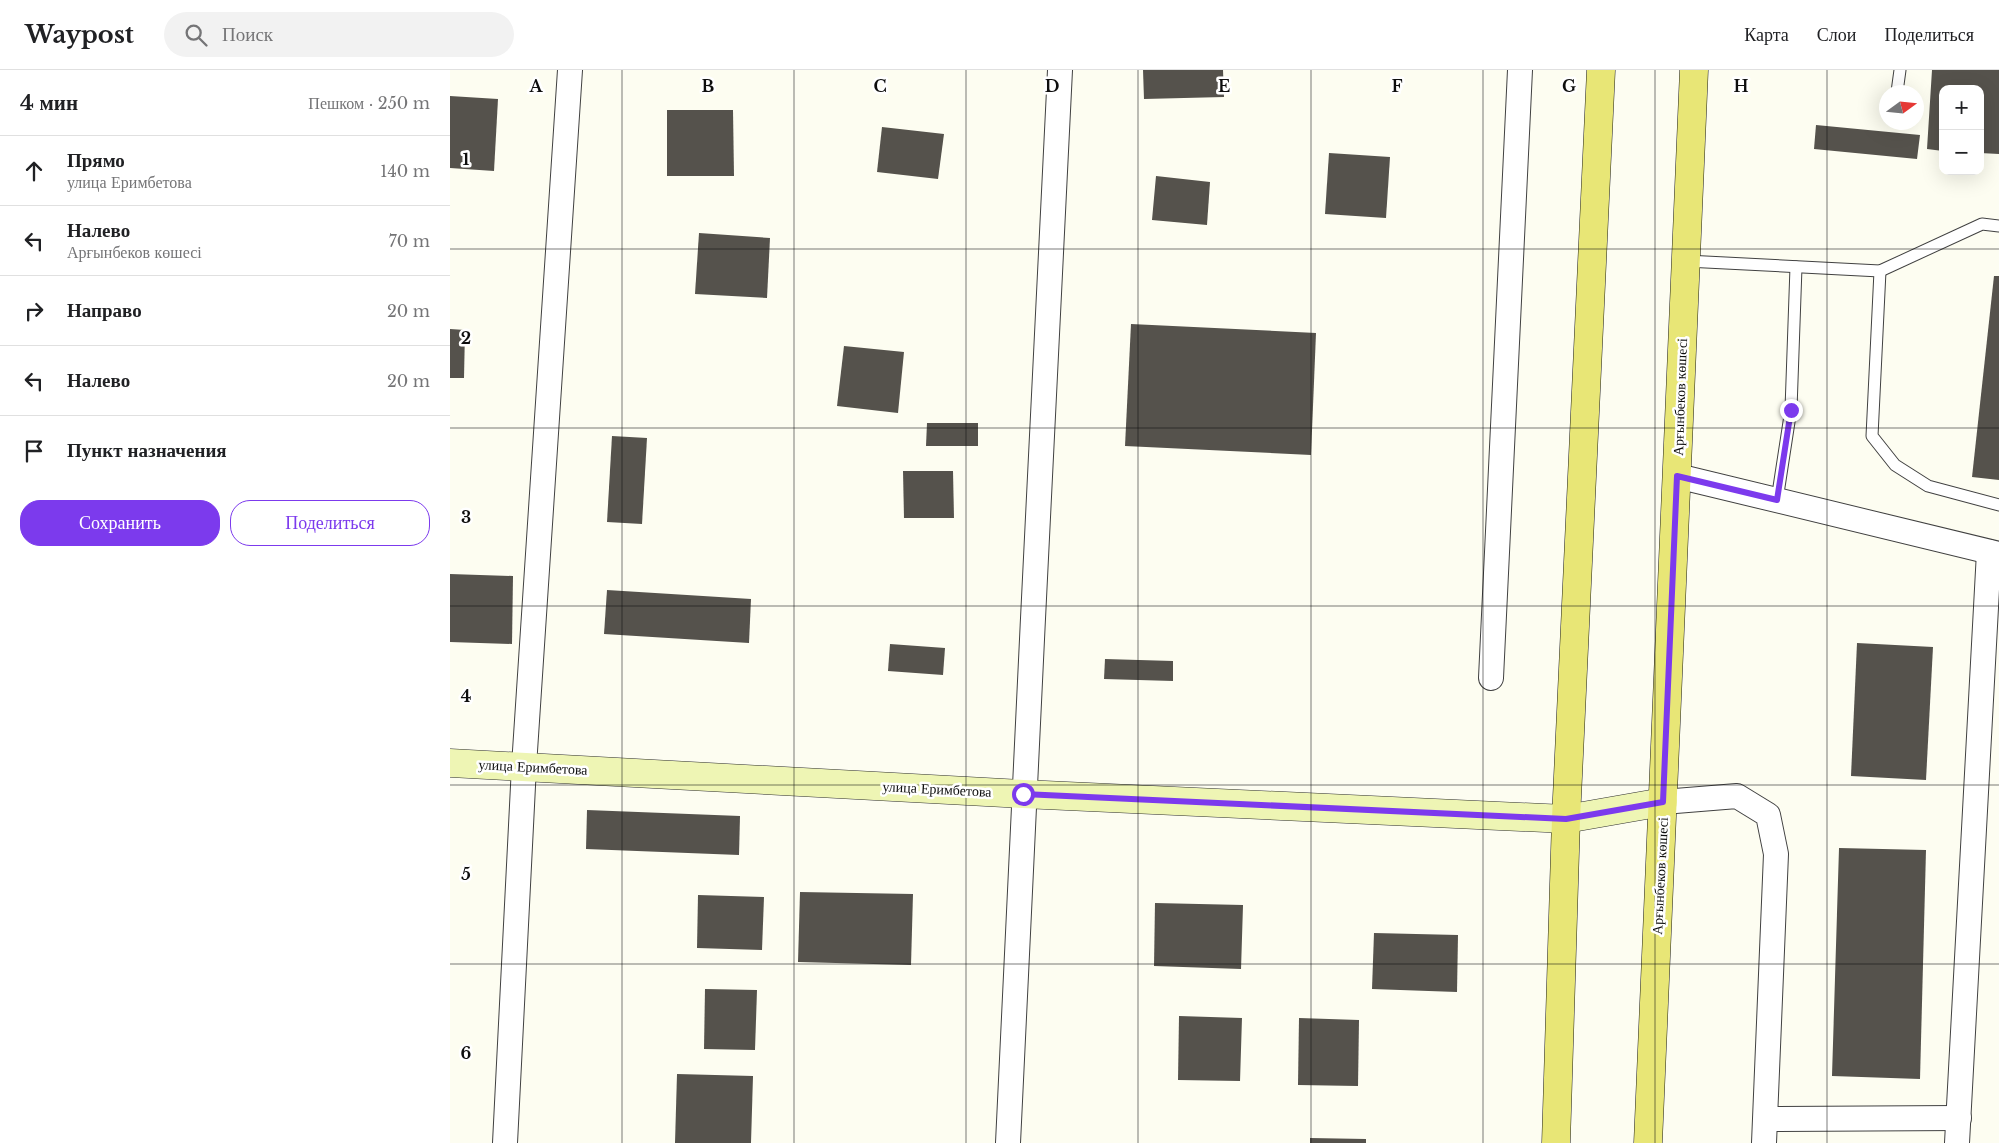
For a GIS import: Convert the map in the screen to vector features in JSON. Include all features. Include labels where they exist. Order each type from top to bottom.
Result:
[{"type":"main road","points":[[1556,1143],[1566,819],[1601,70]]},
{"type":"main road","name":"Арғынбеков көшесі","points":[[1648,1143],[1677,476],[1684,261],[1694,70]]},
{"type":"main road","name":"улица Еримбетова","points":[[450,763],[1023,794],[1566,819],[1663,802]]},
{"type":"street","points":[[505,1143],[524,766],[570,70]]},
{"type":"street","points":[[1008,1143],[1023,794],[1060,70]]},
{"type":"street","points":[[1491,678],[1520,70]]},
{"type":"street","points":[[1677,476],[1994,553],[1957,1143]]},
{"type":"street","points":[[1663,802],[1737,796],[1768,815],[1776,854],[1764,1143]]},
{"type":"street","points":[[1766,1119],[1959,1118]]},
{"type":"lane","points":[[1898,85],[1900,70]]},
{"type":"lane","points":[[1684,261],[1880,271],[1982,224],[1999,226]]},
{"type":"lane","points":[[1777,500],[1791,410],[1796,267]]},
{"type":"lane","points":[[1880,271],[1872,436],[1895,465],[1928,486],[1999,505]]},
{"type":"building","points":[[1143,70],[1223,70],[1224,97],[1144,99]]},
{"type":"building","points":[[1932,70],[1999,70],[1999,154],[1984,153],[1984,85],[1939,85],[1939,150],[1927,149]]},
{"type":"building","points":[[450,96],[498,99],[494,171],[450,168]]},
{"type":"building","points":[[667,110],[733,110],[734,176],[667,176]]},
{"type":"building","points":[[1816,125],[1920,135],[1917,159],[1814,149]]},
{"type":"building","points":[[882,127],[944,134],[938,179],[877,172]]},
{"type":"building","points":[[1329,153],[1390,157],[1386,218],[1325,214]]},
{"type":"building","points":[[1156,176],[1210,182],[1207,225],[1152,220]]},
{"type":"building","points":[[699,233],[770,238],[767,298],[695,294]]},
{"type":"building","points":[[1994,276],[1999,276],[1999,480],[1972,477]]},
{"type":"building","points":[[1131,324],[1316,333],[1311,455],[1125,446]]},
{"type":"building","points":[[450,329],[465,330],[464,378],[450,378]]},
{"type":"building","points":[[844,346],[904,352],[898,413],[837,406]]},
{"type":"building","points":[[927,423],[978,423],[978,446],[926,446]]},
{"type":"building","points":[[612,436],[647,438],[642,524],[607,522]]},
{"type":"building","points":[[903,471],[953,471],[954,518],[904,518]]},
{"type":"building","points":[[450,574],[513,576],[512,644],[450,642]]},
{"type":"building","points":[[607,590],[751,599],[749,643],[604,634]]},
{"type":"building","points":[[1857,643],[1933,647],[1926,780],[1851,776]]},
{"type":"building","points":[[890,644],[945,648],[943,675],[888,671]]},
{"type":"building","points":[[1105,659],[1173,661],[1173,681],[1104,679]]},
{"type":"building","points":[[587,810],[740,816],[739,855],[586,849]]},
{"type":"building","points":[[1839,848],[1926,850],[1920,1079],[1832,1076]]},
{"type":"building","points":[[800,892],[913,894],[911,965],[798,962]]},
{"type":"building","points":[[698,895],[764,897],[762,950],[697,948]]},
{"type":"building","points":[[1155,903],[1243,905],[1241,969],[1154,966]]},
{"type":"building","points":[[1374,933],[1458,935],[1457,992],[1372,989]]},
{"type":"building","points":[[705,989],[757,990],[755,1050],[704,1049]]},
{"type":"building","points":[[1179,1016],[1242,1018],[1240,1081],[1178,1080]]},
{"type":"building","points":[[1299,1018],[1359,1020],[1358,1086],[1298,1085]]},
{"type":"building","points":[[677,1074],[753,1076],[751,1143],[675,1143]]},
{"type":"building","points":[[1310,1138],[1366,1139],[1366,1143],[1310,1143]]},
{"type":"route","points":[[1023,794],[1566,819],[1663,802],[1677,476],[1777,500],[1791,410]]}]
